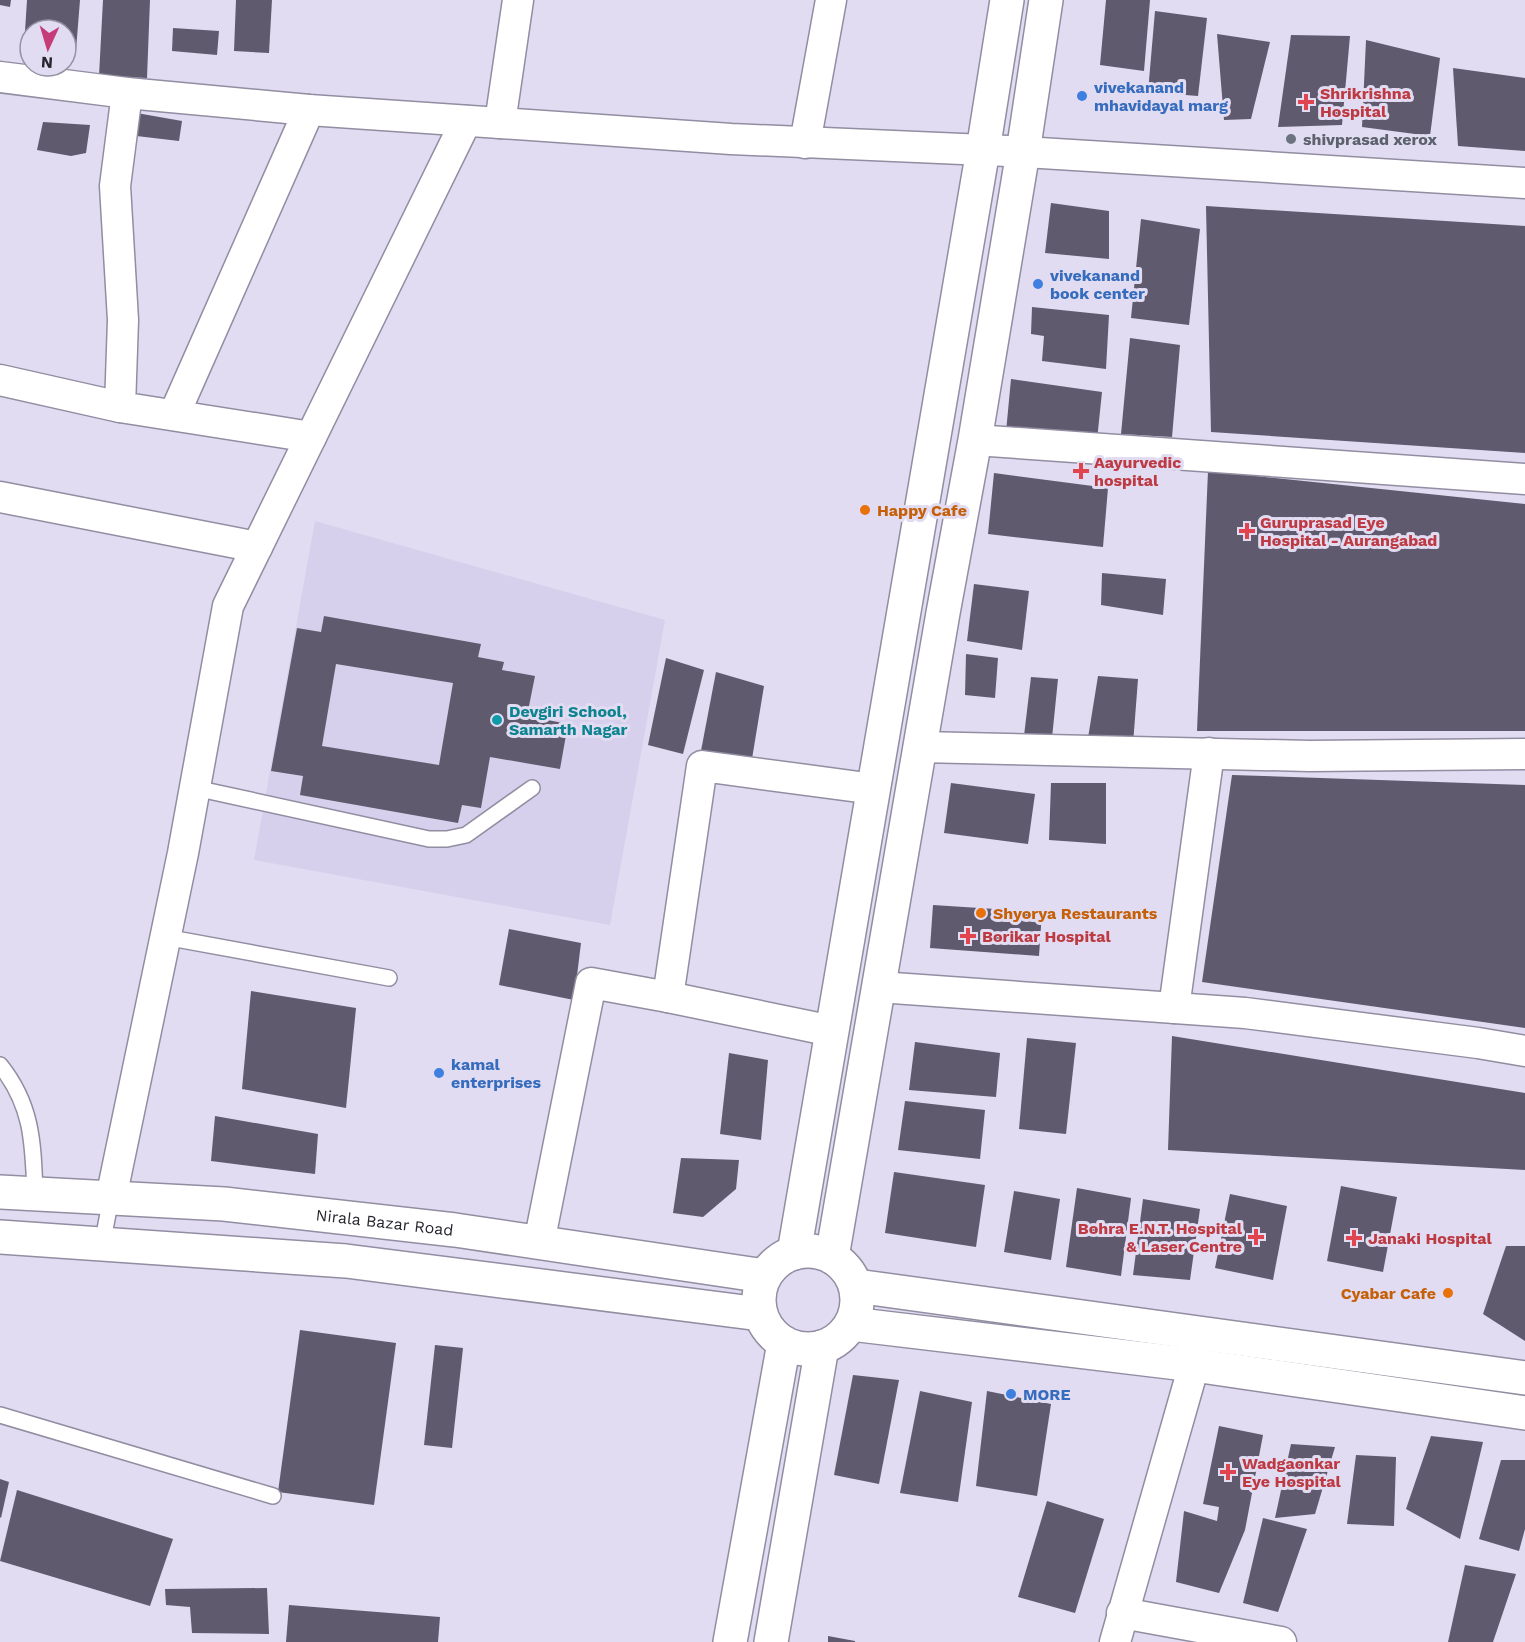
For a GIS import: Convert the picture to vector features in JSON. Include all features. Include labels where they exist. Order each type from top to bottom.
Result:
[{"type":"street","points":[[500,123],[518,0]]},
{"type":"street","points":[[806,143],[831,0]]},
{"type":"street","points":[[794,1253],[1007,0]]},
{"type":"street","points":[[832,1257],[975,440],[1046,0]]},
{"type":"street","points":[[0,77],[127,93],[309,110],[466,121],[806,143],[1023,152],[1525,183]]},
{"type":"street","points":[[120,407],[123,320],[116,186],[127,93]]},
{"type":"street","points":[[174,415],[309,110]]},
{"type":"street","points":[[111,1198],[195,788],[228,606],[466,121]]},
{"type":"street","points":[[0,380],[120,407],[311,437]]},
{"type":"street","points":[[975,440],[1525,480]]},
{"type":"street","points":[[0,496],[257,547]]},
{"type":"street","points":[[920,747],[1309,756],[1525,754]]},
{"type":"street","points":[[1174,1008],[1209,753]]},
{"type":"street","points":[[668,997],[702,766],[874,789]]},
{"type":"street","points":[[539,1243],[591,984],[668,997],[832,1031]]},
{"type":"street","points":[[879,987],[1245,1013],[1525,1051]]},
{"type":"street","name":"Nirala Bazar Road","points":[[0,1192],[236,1205],[455,1230],[765,1276]]},
{"type":"street","points":[[0,1238],[346,1261],[760,1314]]},
{"type":"street","points":[[813,1251],[832,1257],[847,1269],[856,1286],[857,1306],[851,1324],[839,1339],[822,1347],[802,1349],[784,1343],[769,1331],[760,1314],[759,1295],[765,1276],[777,1262],[794,1253],[813,1251]]},
{"type":"street","points":[[856,1286],[1525,1378]]},
{"type":"street","points":[[851,1324],[1194,1365],[1525,1413]]},
{"type":"street","points":[[730,1642],[784,1343]]},
{"type":"street","points":[[771,1642],[822,1347]]},
{"type":"street","points":[[1115,1642],[1194,1365]]},
{"type":"street","points":[[1122,1613],[1281,1642]]},
{"type":"lane","points":[[195,788],[429,839],[447,839],[466,835],[532,788]]},
{"type":"lane","points":[[165,937],[388,978]]},
{"type":"lane","points":[[0,1065],[11,1079],[24,1103],[33,1139],[35,1194]]},
{"type":"lane","points":[[102,1245],[111,1198]]},
{"type":"lane","points":[[0,1415],[273,1496]]},
{"type":"shaded area","points":[[315,521],[665,620],[610,925],[254,860]]},
{"type":"building","points":[[0,0],[11,0],[10,7],[0,5]]},
{"type":"building","points":[[27,0],[80,0],[78,25],[78,18],[26,18]]},
{"type":"building","points":[[103,0],[150,0],[147,78],[99,76]]},
{"type":"building","points":[[236,0],[272,0],[269,53],[234,51]]},
{"type":"building","points":[[1106,0],[1150,0],[1144,71],[1100,65]]},
{"type":"building","points":[[1155,11],[1207,18],[1198,96],[1148,92]]},
{"type":"building","points":[[173,28],[219,31],[217,55],[172,51]]},
{"type":"building","points":[[1217,34],[1270,42],[1251,119],[1224,120]]},
{"type":"building","points":[[1291,35],[1350,36],[1342,125],[1278,127]]},
{"type":"building","points":[[1366,40],[1440,58],[1430,136],[1362,127]]},
{"type":"building","points":[[1453,68],[1525,78],[1525,151],[1458,146]]},
{"type":"building","points":[[131,112],[182,121],[179,141],[128,135]]},
{"type":"building","points":[[43,122],[90,125],[86,153],[71,156],[37,150]]},
{"type":"building","points":[[1051,203],[1109,211],[1109,259],[1045,253]]},
{"type":"building","points":[[1206,206],[1525,226],[1525,453],[1211,432]]},
{"type":"building","points":[[1141,219],[1200,229],[1189,325],[1131,318]]},
{"type":"building","points":[[1032,307],[1109,315],[1106,369],[1042,361],[1044,336],[1031,334]]},
{"type":"building","points":[[1130,338],[1180,345],[1172,437],[1121,434]]},
{"type":"building","points":[[1011,379],[1102,392],[1097,440],[1006,432]]},
{"type":"building","points":[[1208,471],[1525,504],[1525,731],[1197,731]]},
{"type":"building","points":[[994,473],[1108,488],[1103,547],[988,534]]},
{"type":"building","points":[[1102,573],[1166,579],[1163,615],[1101,605]]},
{"type":"building","points":[[974,584],[1029,591],[1022,650],[967,641]]},
{"type":"building","name":"Devgiri School, Samarth Nagar","points":[[324,616],[481,644],[478,657],[504,662],[502,670],[535,676],[527,716],[568,724],[560,769],[490,757],[481,808],[462,805],[458,823],[300,795],[303,776],[271,771],[297,628],[321,632]],"holes":[[[336,664],[453,683],[439,765],[322,746]]]},
{"type":"building","points":[[966,654],[998,658],[995,698],[965,695]]},
{"type":"building","points":[[666,658],[704,670],[683,754],[648,745]]},
{"type":"building","points":[[716,672],[764,686],[751,765],[700,756]]},
{"type":"building","points":[[1098,676],[1138,679],[1133,744],[1088,738]]},
{"type":"building","points":[[1031,677],[1058,679],[1052,738],[1024,736]]},
{"type":"building","points":[[1232,775],[1525,785],[1525,1028],[1202,982]]},
{"type":"building","points":[[951,783],[1035,794],[1028,844],[944,833]]},
{"type":"building","points":[[1051,783],[1106,783],[1106,844],[1049,840]]},
{"type":"building","points":[[933,905],[1042,912],[1039,956],[930,948]]},
{"type":"building","points":[[509,929],[581,943],[574,1000],[499,985]]},
{"type":"building","points":[[251,991],[356,1008],[346,1108],[242,1089]]},
{"type":"building","points":[[1172,1036],[1525,1093],[1525,1170],[1168,1150]]},
{"type":"building","points":[[1027,1038],[1076,1043],[1066,1134],[1019,1129]]},
{"type":"building","points":[[915,1042],[1000,1053],[996,1097],[909,1090]]},
{"type":"building","points":[[729,1053],[768,1060],[761,1140],[720,1134]]},
{"type":"building","points":[[905,1101],[985,1110],[980,1159],[898,1150]]},
{"type":"building","points":[[215,1116],[318,1134],[315,1174],[211,1161]]},
{"type":"building","points":[[681,1158],[739,1160],[736,1189],[703,1217],[673,1213]]},
{"type":"building","points":[[894,1172],[985,1185],[976,1247],[885,1233]]},
{"type":"building","points":[[1341,1186],[1397,1197],[1383,1272],[1327,1261]]},
{"type":"building","points":[[1077,1188],[1131,1198],[1121,1276],[1066,1267]]},
{"type":"building","points":[[1014,1191],[1060,1199],[1051,1260],[1004,1252]]},
{"type":"building","points":[[1230,1194],[1287,1206],[1273,1280],[1215,1268]]},
{"type":"building","points":[[1143,1199],[1200,1209],[1190,1280],[1133,1275]]},
{"type":"building","points":[[1506,1246],[1525,1246],[1525,1341],[1483,1314]]},
{"type":"building","points":[[300,1330],[396,1343],[374,1505],[278,1492]]},
{"type":"building","points":[[435,1345],[463,1348],[452,1448],[424,1445]]},
{"type":"building","points":[[853,1375],[899,1380],[879,1484],[834,1475]]},
{"type":"building","points":[[920,1391],[972,1402],[958,1502],[900,1493]]},
{"type":"building","points":[[987,1391],[1051,1404],[1037,1496],[976,1486]]},
{"type":"building","points":[[1219,1426],[1263,1435],[1245,1530],[1219,1593],[1176,1582],[1184,1511],[1217,1521],[1219,1507],[1203,1504]]},
{"type":"building","points":[[1431,1436],[1483,1442],[1460,1539],[1406,1509]]},
{"type":"building","points":[[1291,1444],[1335,1447],[1315,1514],[1275,1518]]},
{"type":"building","points":[[1356,1455],[1396,1457],[1394,1526],[1347,1524]]},
{"type":"building","points":[[1501,1460],[1525,1460],[1525,1529],[1519,1551],[1479,1539]]},
{"type":"building","points":[[0,1479],[9,1482],[1,1518],[0,1517]]},
{"type":"building","points":[[17,1490],[173,1539],[150,1606],[0,1561]]},
{"type":"building","points":[[1047,1501],[1104,1519],[1075,1613],[1018,1597]]},
{"type":"building","points":[[1263,1518],[1307,1529],[1278,1612],[1243,1603]]},
{"type":"building","points":[[1465,1565],[1516,1574],[1493,1642],[1448,1642]]},
{"type":"building","points":[[267,1588],[269,1634],[192,1633],[190,1607],[166,1605],[165,1589]]},
{"type":"building","points":[[289,1605],[440,1617],[438,1642],[286,1642]]},
{"type":"building","points":[[828,1636],[855,1641],[855,1642],[828,1642]]},
{"type":"place","name":"vivekanand mhavidayal marg","points":[[1082,96]]},
{"type":"place","name":"Shrikrishna Hospital","points":[[1306,102]]},
{"type":"place","name":"shivprasad xerox","points":[[1291,139]]},
{"type":"place","name":"vivekanand book center","points":[[1038,284]]},
{"type":"place","name":"Aayurvedic hospital","points":[[1081,471]]},
{"type":"place","name":"Happy Cafe","points":[[865,510]]},
{"type":"place","name":"Guruprasad Eye Hospital - Aurangabad","points":[[1247,531]]},
{"type":"place","name":"Devgiri School, Samarth Nagar","points":[[497,720]]},
{"type":"place","name":"Shyorya Restaurants","points":[[981,913]]},
{"type":"place","name":"Borikar Hospital","points":[[968,936]]},
{"type":"place","name":"kamal enterprises","points":[[439,1073]]},
{"type":"place","name":"Bohra E.N.T. Hospital & Laser Centre","points":[[1256,1237]]},
{"type":"place","name":"Janaki Hospital","points":[[1354,1238]]},
{"type":"place","name":"Cyabar Cafe","points":[[1448,1293]]},
{"type":"place","name":"MORE","points":[[1011,1394]]},
{"type":"place","name":"Wadgaonkar Eye Hospital","points":[[1228,1472]]}]
